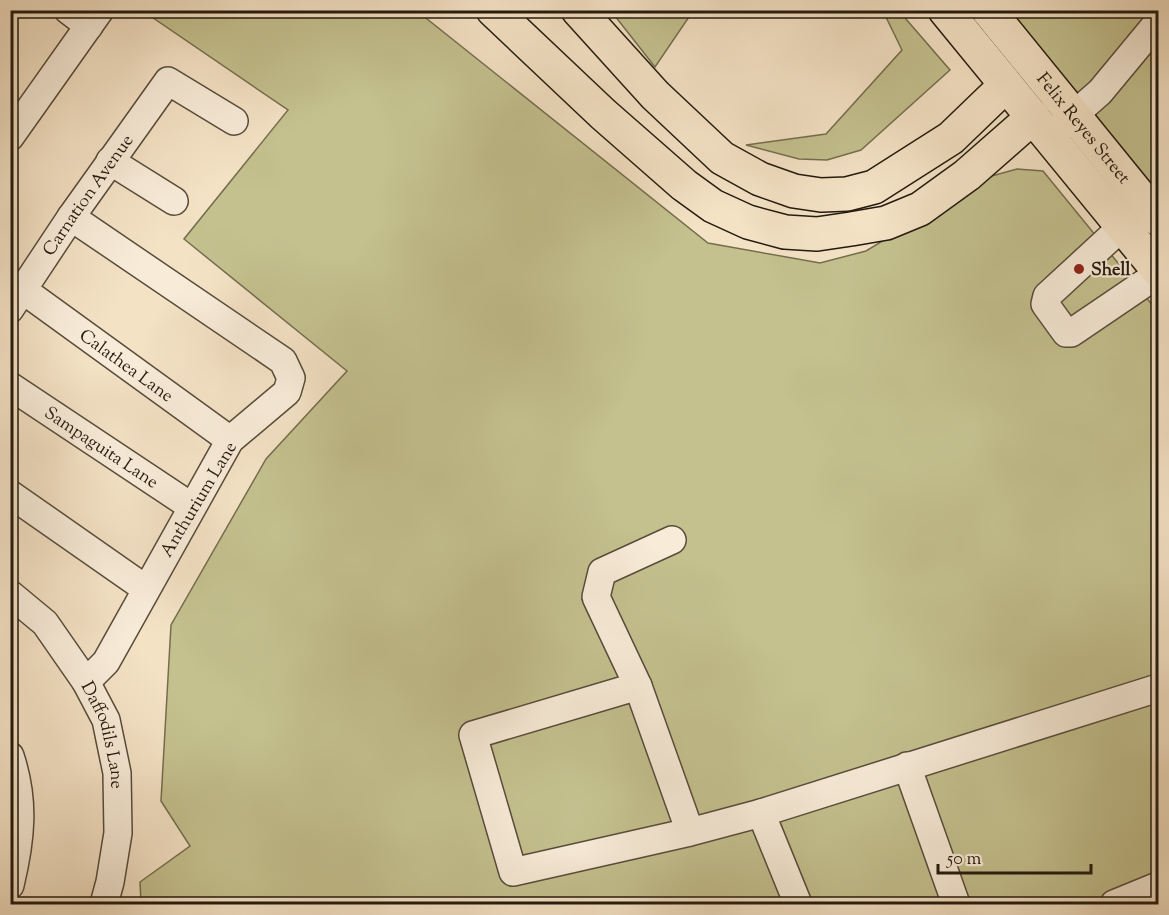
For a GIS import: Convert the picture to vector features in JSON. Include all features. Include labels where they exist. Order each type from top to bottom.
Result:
[{"type":"main road","points":[[493,10],[603,114],[684,185],[713,206],[748,222],[785,232],[817,234],[851,229],[886,223],[920,209],[1041,127],[1066,105]]},
{"type":"main road","points":[[578,10],[656,95],[722,158],[760,179],[794,191],[821,195],[847,194],[874,187],[951,138],[1032,63]]},
{"type":"main road","name":"Felix Reyes Street","points":[[945,10],[1123,226],[1158,272]]},
{"type":"main road","name":"Felix Reyes Street","points":[[988,10],[1158,219]]},
{"type":"street","points":[[10,137],[85,16]]},
{"type":"street","points":[[1066,105],[1100,92],[1158,22]]},
{"type":"street","name":"Carnation Avenue","points":[[17,300],[71,217],[168,81],[234,121]]},
{"type":"street","points":[[110,161],[174,201]]},
{"type":"street","name":"Anthurium Lane","points":[[71,217],[283,361],[291,378],[287,392],[230,440],[106,662],[86,682]]},
{"type":"street","points":[[1123,226],[1047,296],[1045,304],[1066,333],[1071,333],[1158,272]]},
{"type":"street","name":"Calathea Lane","points":[[17,300],[230,440]]},
{"type":"street","name":"Sampaguita Lane","points":[[10,386],[192,507]]},
{"type":"street","points":[[10,494],[146,589]]},
{"type":"street","points":[[672,540],[602,572],[596,597],[638,686],[690,832]]},
{"type":"street","name":"Daffodils Lane","points":[[10,594],[45,623],[86,682],[106,720],[117,773],[118,833],[104,904]]},
{"type":"street","points":[[638,686],[473,735],[513,872],[690,832],[761,813],[1158,688]]},
{"type":"street","points":[[10,756],[17,774],[21,832],[10,885]]},
{"type":"street","points":[[907,766],[956,904]]},
{"type":"street","points":[[761,813],[798,904]]},
{"type":"street","points":[[1114,904],[1158,886]]},
{"type":"shaded area","points":[[143,11],[417,11],[708,243],[820,263],[866,251],[988,177],[1017,169],[1043,171],[1158,312],[1158,904],[141,904],[140,882],[190,846],[161,801],[171,625],[266,459],[347,371],[184,239],[288,110]]},
{"type":"shaded area","points":[[611,11],[693,11],[655,67]]},
{"type":"shaded area","points":[[883,11],[899,11],[950,70],[861,150],[827,160],[799,159],[746,145],[826,134],[902,50]]},
{"type":"shaded area","points":[[1011,11],[1158,11],[1158,196],[1073,91]]},
{"type":"building","points":[[446,10],[460,10],[455,17]]},
{"type":"place","name":"Shell","points":[[1079,269]]}]
